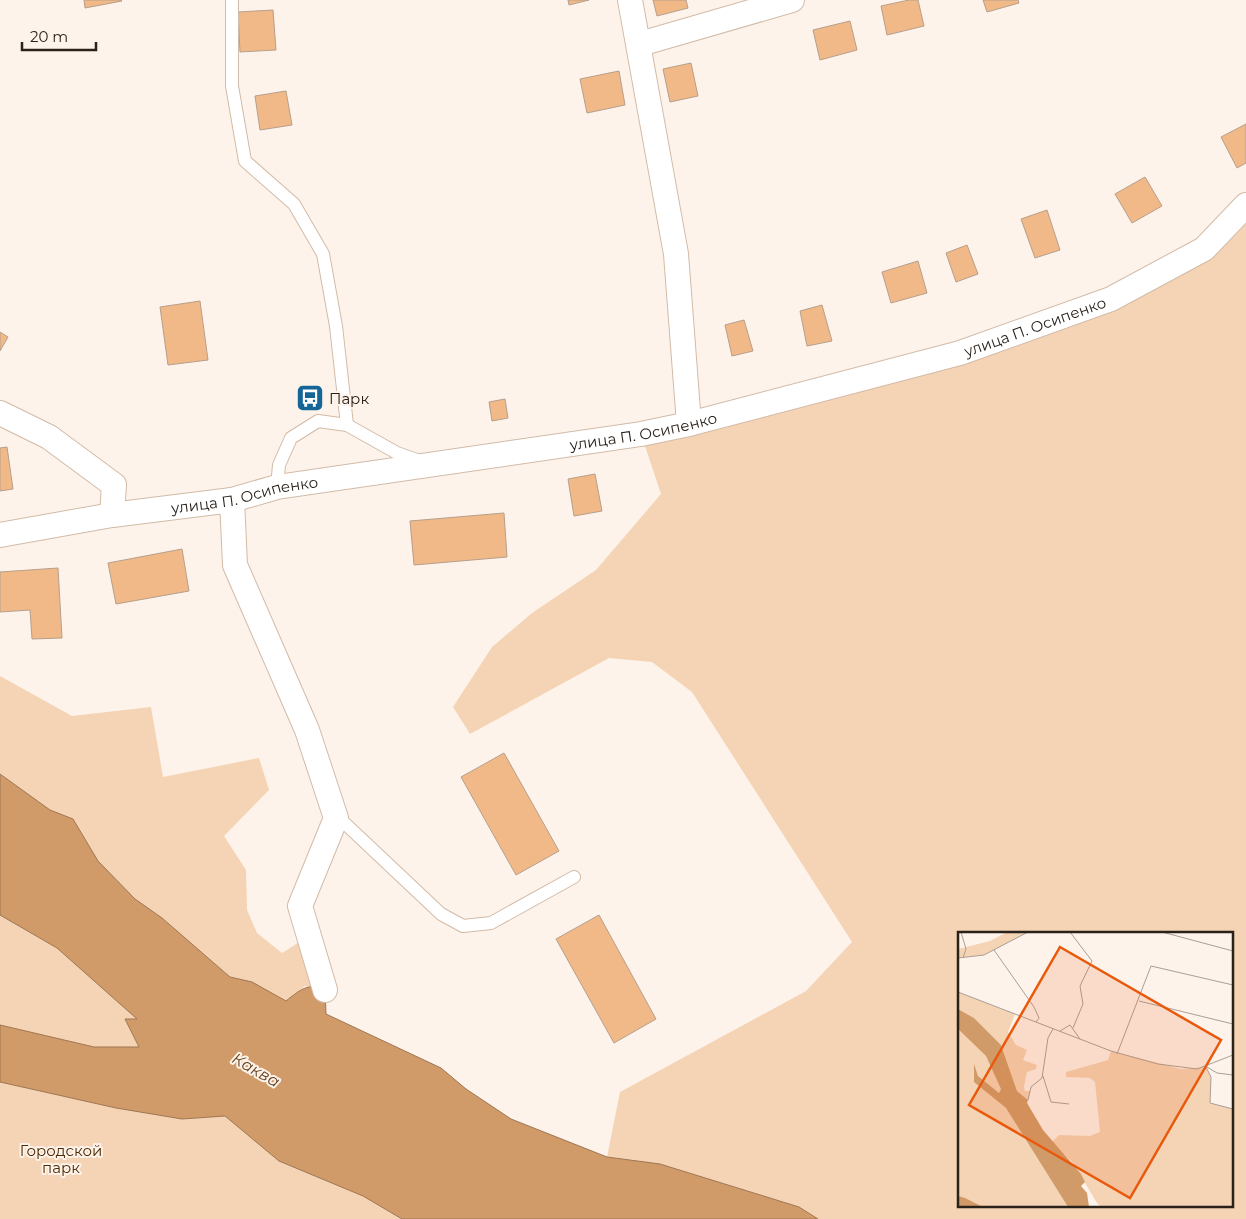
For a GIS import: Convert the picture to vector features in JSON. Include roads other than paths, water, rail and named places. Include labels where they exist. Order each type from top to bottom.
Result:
[{"type":"street","points":[[630,0],[640,44],[676,254],[689,424]]},
{"type":"street","points":[[640,44],[792,0]]},
{"type":"street","name":"улица П. Осипенко","points":[[0,534],[112,515],[232,500],[277,487],[432,465],[689,424],[960,353],[1111,298],[1204,249],[1246,205]]},
{"type":"street","points":[[0,413],[49,437],[114,485],[112,515]]},
{"type":"street","points":[[232,500],[235,565],[307,730],[336,818],[300,906],[325,990]]},
{"type":"lane","points":[[232,0],[232,86],[244,161],[294,204],[323,254],[336,326],[347,425]]},
{"type":"lane","points":[[277,487],[279,465],[292,438],[318,421],[347,425],[397,453],[432,465]]},
{"type":"lane","points":[[329,793],[336,817],[440,914],[463,926],[491,923],[574,877]]},
{"type":"water","name":"Каква","points":[[0,774],[50,810],[73,819],[98,861],[135,899],[162,918],[230,977],[252,982],[286,1001],[304,988],[314,987],[325,990],[326,1014],[441,1068],[466,1089],[511,1119],[607,1157],[660,1164],[799,1207],[818,1219],[402,1219],[363,1196],[279,1161],[225,1116],[182,1119],[116,1108],[0,1082],[0,1025],[94,1047],[139,1047],[125,1019],[137,1019],[57,948],[0,915]]},
{"type":"place","name":"Парк","points":[[310,398]]},
{"type":"park label","name":"Городской парк","points":[[61,1158]]}]
